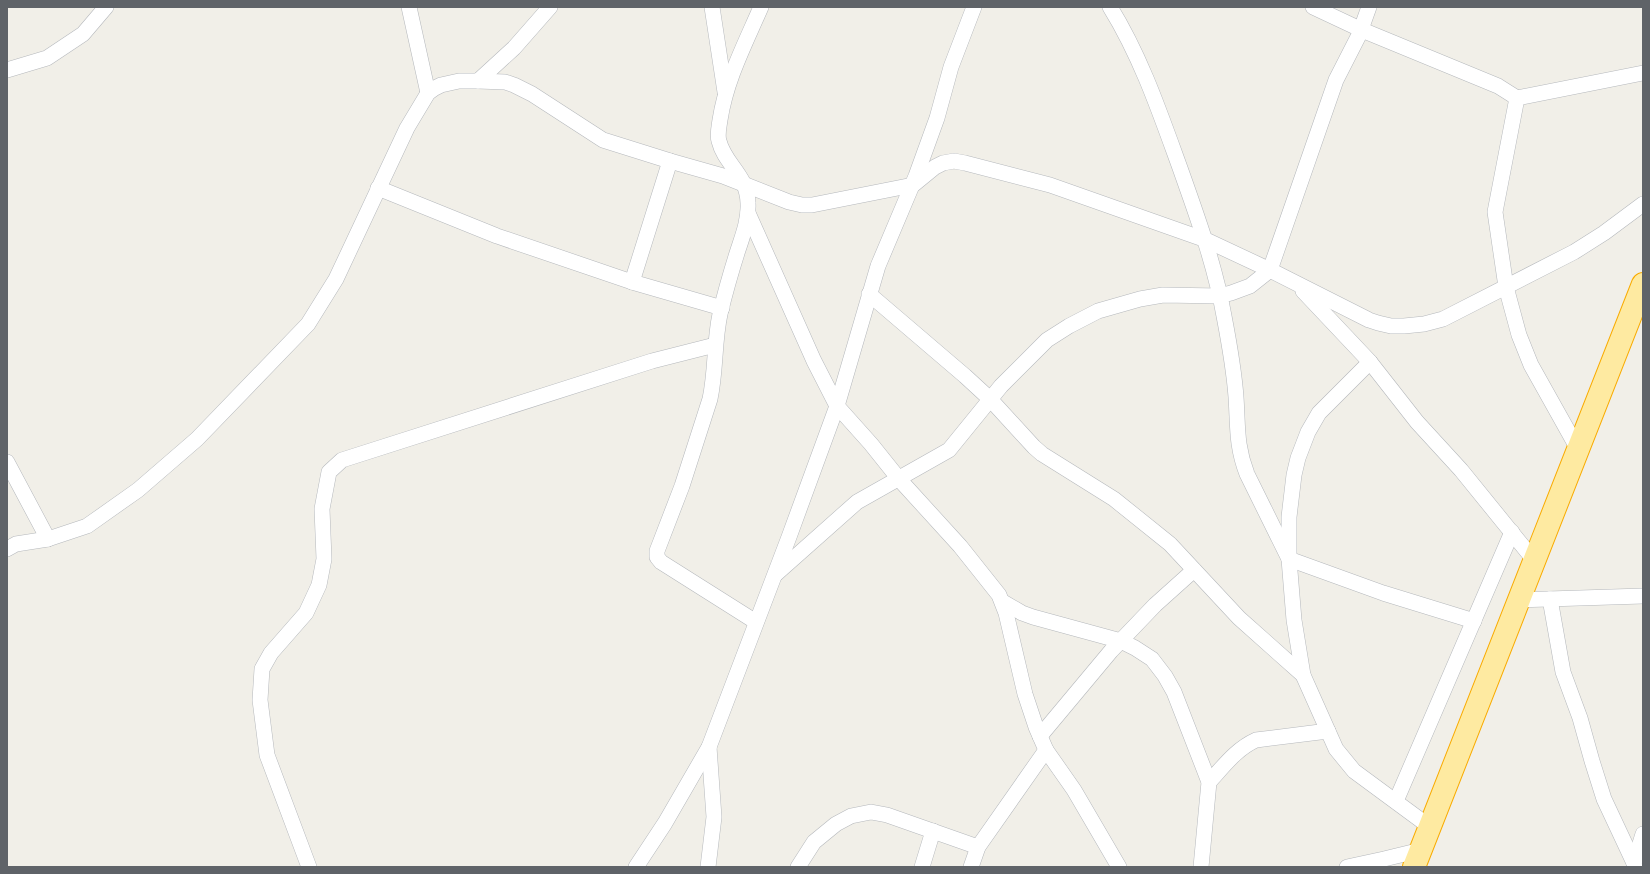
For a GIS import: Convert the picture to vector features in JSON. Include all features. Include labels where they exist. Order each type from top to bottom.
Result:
[{"type":"highway","points":[[1417,862],[1643,284]]},
{"type":"street","points":[[409,7],[428,93]]},
{"type":"street","points":[[478,81],[514,48],[550,7]]},
{"type":"street","points":[[712,7],[726,95]]},
{"type":"street","points":[[756,622],[661,562],[658,557],[658,544],[682,486],[710,399],[713,385],[715,345],[722,308],[748,213],[745,183],[723,151],[718,141],[718,130],[735,65],[761,7]]},
{"type":"street","points":[[636,867],[665,823],[710,746],[837,406],[878,266],[913,185],[937,118],[951,67],[974,7]]},
{"type":"street","points":[[1110,7],[1154,94],[1206,240],[1224,315],[1234,381],[1238,446],[1247,474],[1289,559],[1383,593],[1474,621]]},
{"type":"street","points":[[1313,7],[1362,30],[1498,86],[1517,98],[1643,73]]},
{"type":"street","points":[[774,576],[852,506],[949,450],[1001,386],[1047,340],[1069,326],[1098,311],[1163,294],[1219,296],[1250,286],[1270,270],[1336,80],[1362,30],[1369,7]]},
{"type":"street","points":[[7,70],[47,58],[83,34],[104,8]]},
{"type":"street","points":[[7,549],[16,544],[48,540],[87,526],[138,490],[197,439],[308,324],[336,279],[378,188],[408,128],[428,93],[441,85],[478,81],[505,82],[532,94],[603,140],[745,183],[789,202],[807,205],[913,185],[934,167],[943,163],[954,161],[965,163],[1050,185],[1206,240],[1270,270],[1368,320],[1391,326],[1424,324],[1443,319],[1574,252],[1604,233],[1643,204]]},
{"type":"street","points":[[1517,98],[1495,212],[1506,287],[1519,335],[1531,365],[1578,449]]},
{"type":"street","points":[[632,282],[670,161]]},
{"type":"street","points":[[378,188],[497,236],[632,282],[722,308]]},
{"type":"street","points":[[748,213],[814,361],[837,406],[872,444],[899,479],[960,546],[996,589],[1003,602],[1025,694],[1043,743],[1074,790],[1119,867]]},
{"type":"street","points":[[1296,283],[1370,362],[1417,422],[1461,470],[1534,560]]},
{"type":"street","points":[[869,294],[990,399],[1038,450],[1114,499],[1170,544],[1239,618],[1303,675]]},
{"type":"street","points":[[309,867],[267,755],[260,700],[262,669],[271,653],[306,613],[319,585],[324,559],[322,510],[329,472],[342,460],[646,363],[715,345]]},
{"type":"street","points":[[1370,362],[1319,413],[1303,443],[1294,475],[1289,517],[1289,559],[1294,620],[1303,675],[1336,749],[1354,771],[1430,827]]},
{"type":"street","points":[[7,462],[48,540]]},
{"type":"street","points":[[1396,801],[1512,532]]},
{"type":"street","points":[[971,867],[978,847],[1043,743],[1121,641],[1155,605],[1194,570]]},
{"type":"street","points":[[1519,600],[1643,596]]},
{"type":"street","points":[[1550,599],[1563,672],[1580,718],[1604,799],[1635,865]]},
{"type":"street","points":[[1003,602],[1022,613],[1033,617],[1121,641],[1152,659],[1165,676],[1174,692],[1209,782],[1201,867]]},
{"type":"street","points":[[1209,782],[1238,752],[1246,745],[1256,740],[1328,731]]},
{"type":"street","points":[[708,867],[714,817],[710,746]]},
{"type":"street","points":[[798,867],[814,842],[836,824],[851,816],[871,812],[887,815],[978,847]]},
{"type":"street","points":[[922,867],[933,831]]},
{"type":"street","points":[[1635,865],[1643,834]]},
{"type":"street","points":[[1347,867],[1384,859],[1417,862]]}]
